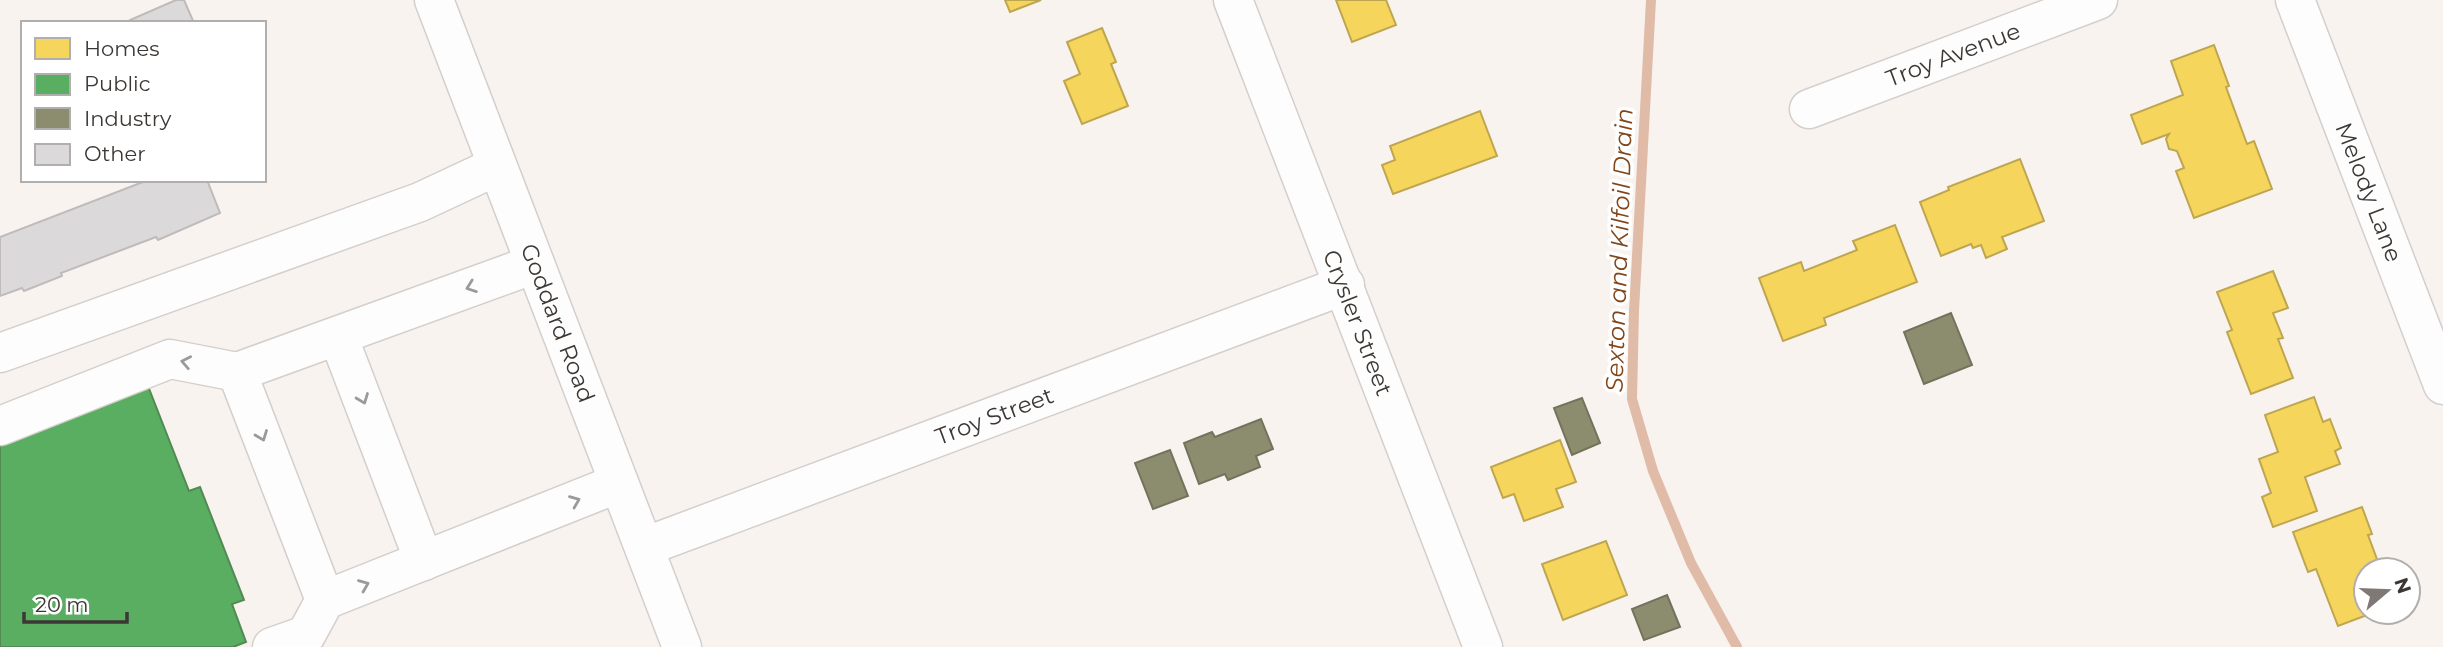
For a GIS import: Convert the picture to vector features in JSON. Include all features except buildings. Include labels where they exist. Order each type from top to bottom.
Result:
[{"type":"street","name":"Goddard Road","points":[[434,0],[682,647]]},
{"type":"street","name":"Crysler Street","points":[[1233,0],[1483,647]]},
{"type":"street","name":"Troy Avenue","points":[[1809,109],[2098,0]]},
{"type":"street","name":"Melody Lane","points":[[2295,0],[2443,385]]},
{"type":"street","points":[[0,353],[420,202],[497,166]]},
{"type":"street","points":[[0,426],[170,359],[237,372],[535,264]]},
{"type":"street","name":"Troy Street","points":[[644,547],[1345,285]]},
{"type":"street","points":[[338,336],[424,561]]},
{"type":"street","points":[[237,372],[325,600]]},
{"type":"street","points":[[272,647],[306,635],[325,600],[620,483]]},
{"type":"waterway","name":"Sexton and Kilfoil Drain","points":[[1651,0],[1634,311],[1632,399],[1653,471],[1691,563],[1737,647]]}]
